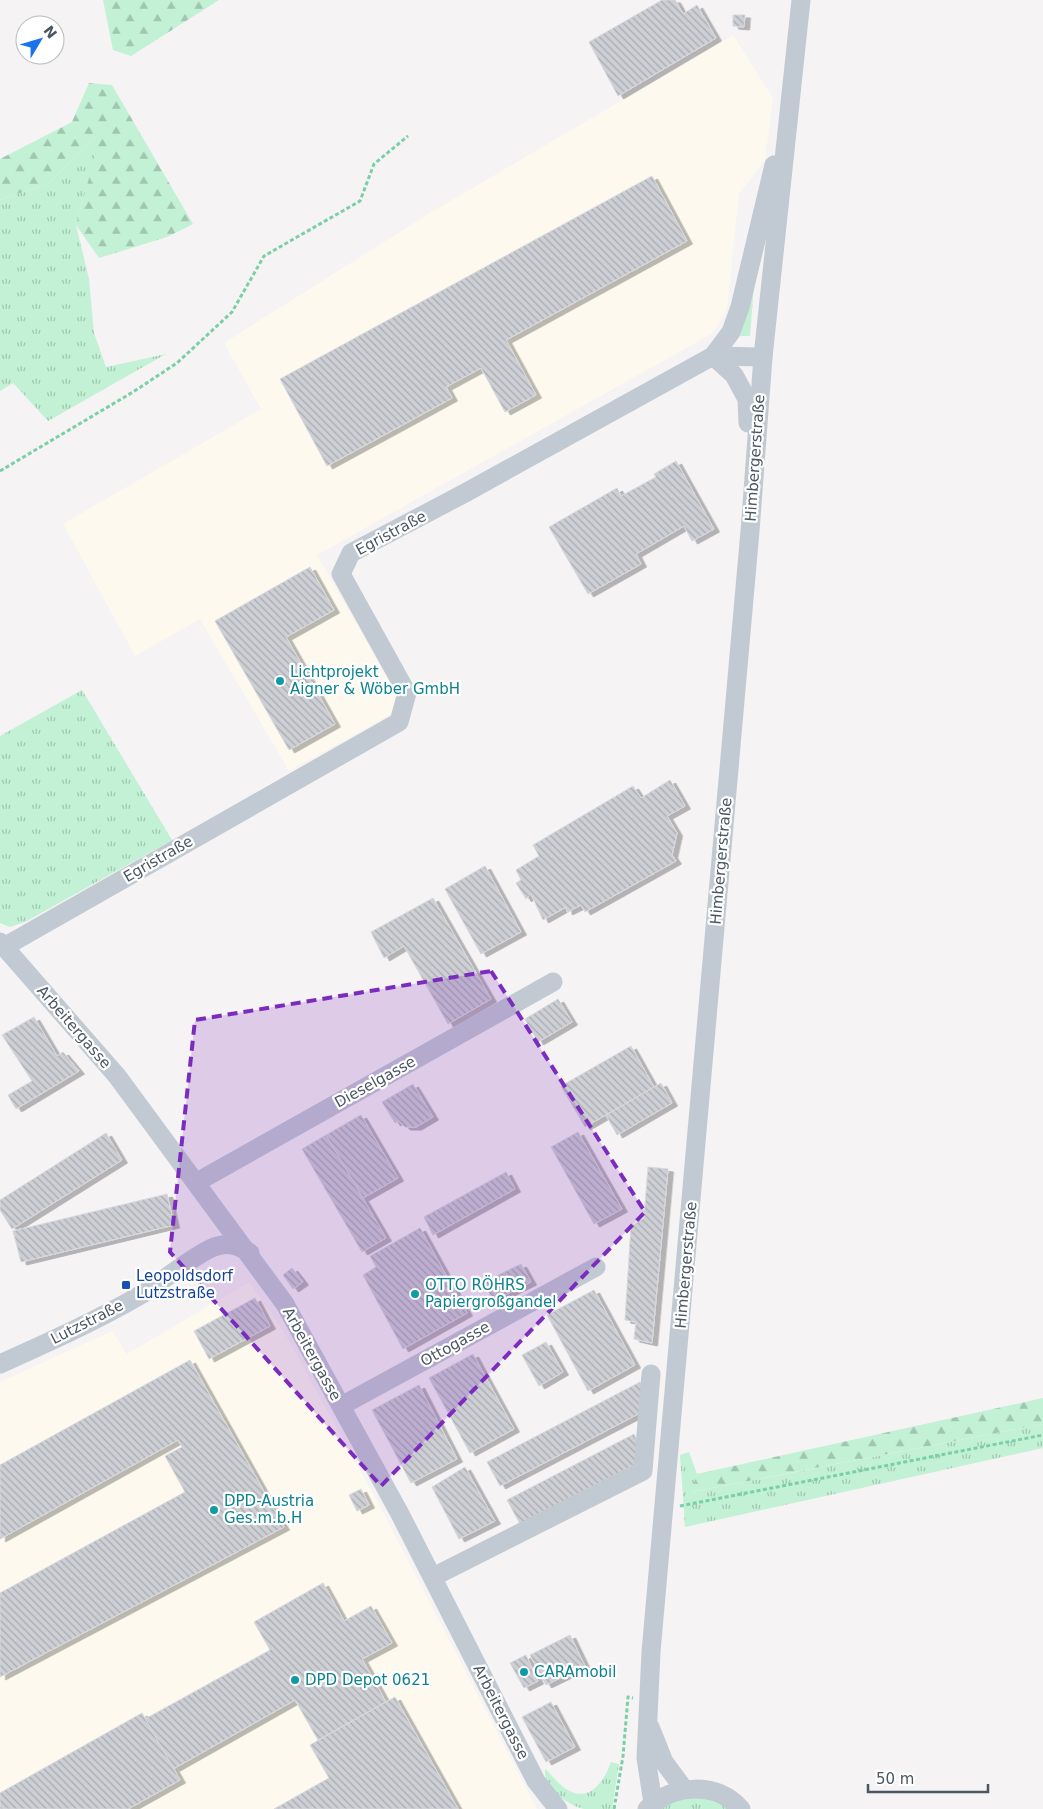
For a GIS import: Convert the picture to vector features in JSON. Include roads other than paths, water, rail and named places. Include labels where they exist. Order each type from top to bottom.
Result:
[{"type":"street","name":"Himbergerstraße","points":[[650,1806],[646,1758],[649,1723],[647,1698],[750,531],[763,357],[801,0]]},
{"type":"street","points":[[713,356],[731,332],[740,307],[793,78]]},
{"type":"street","points":[[713,356],[763,357]]},
{"type":"street","points":[[713,356],[734,375],[748,399],[750,531]]},
{"type":"street","name":"Egristraße","points":[[2,945],[399,722],[407,693],[341,574],[351,554],[713,356]]},
{"type":"street","name":"Arbeitergasse","points":[[2,945],[117,1076],[250,1253],[285,1304],[433,1578],[536,1781],[558,1809]]},
{"type":"street","name":"Dieselgasse","points":[[197,1182],[553,982]]},
{"type":"street","name":"Lutzstraße","points":[[0,1364],[88,1324],[126,1303],[214,1247],[229,1244],[242,1247],[250,1253]]},
{"type":"street","name":"Ottogasse","points":[[341,1406],[596,1267]]},
{"type":"street","points":[[433,1578],[643,1471],[651,1374]]},
{"type":"street","name":"Himbergerstraße","points":[[649,1723],[664,1762],[684,1789]]},
{"type":"street","points":[[650,1806],[666,1794],[684,1789],[703,1789],[720,1794],[741,1809]]},
{"type":"place","name":"Lichtprojekt Aigner & Wöber GmbH","points":[[280,681]]},
{"type":"place","name":"Leopoldsdorf Lutzstraße","points":[[126,1285]]},
{"type":"place","name":"OTTO RÖHRS Papiergroßgandel","points":[[415,1294]]},
{"type":"place","name":"DPD-Austria Ges.m.b.H","points":[[214,1510]]},
{"type":"place","name":"CARAmobil","points":[[524,1672]]},
{"type":"place","name":"DPD Depot 0621","points":[[295,1680]]}]
